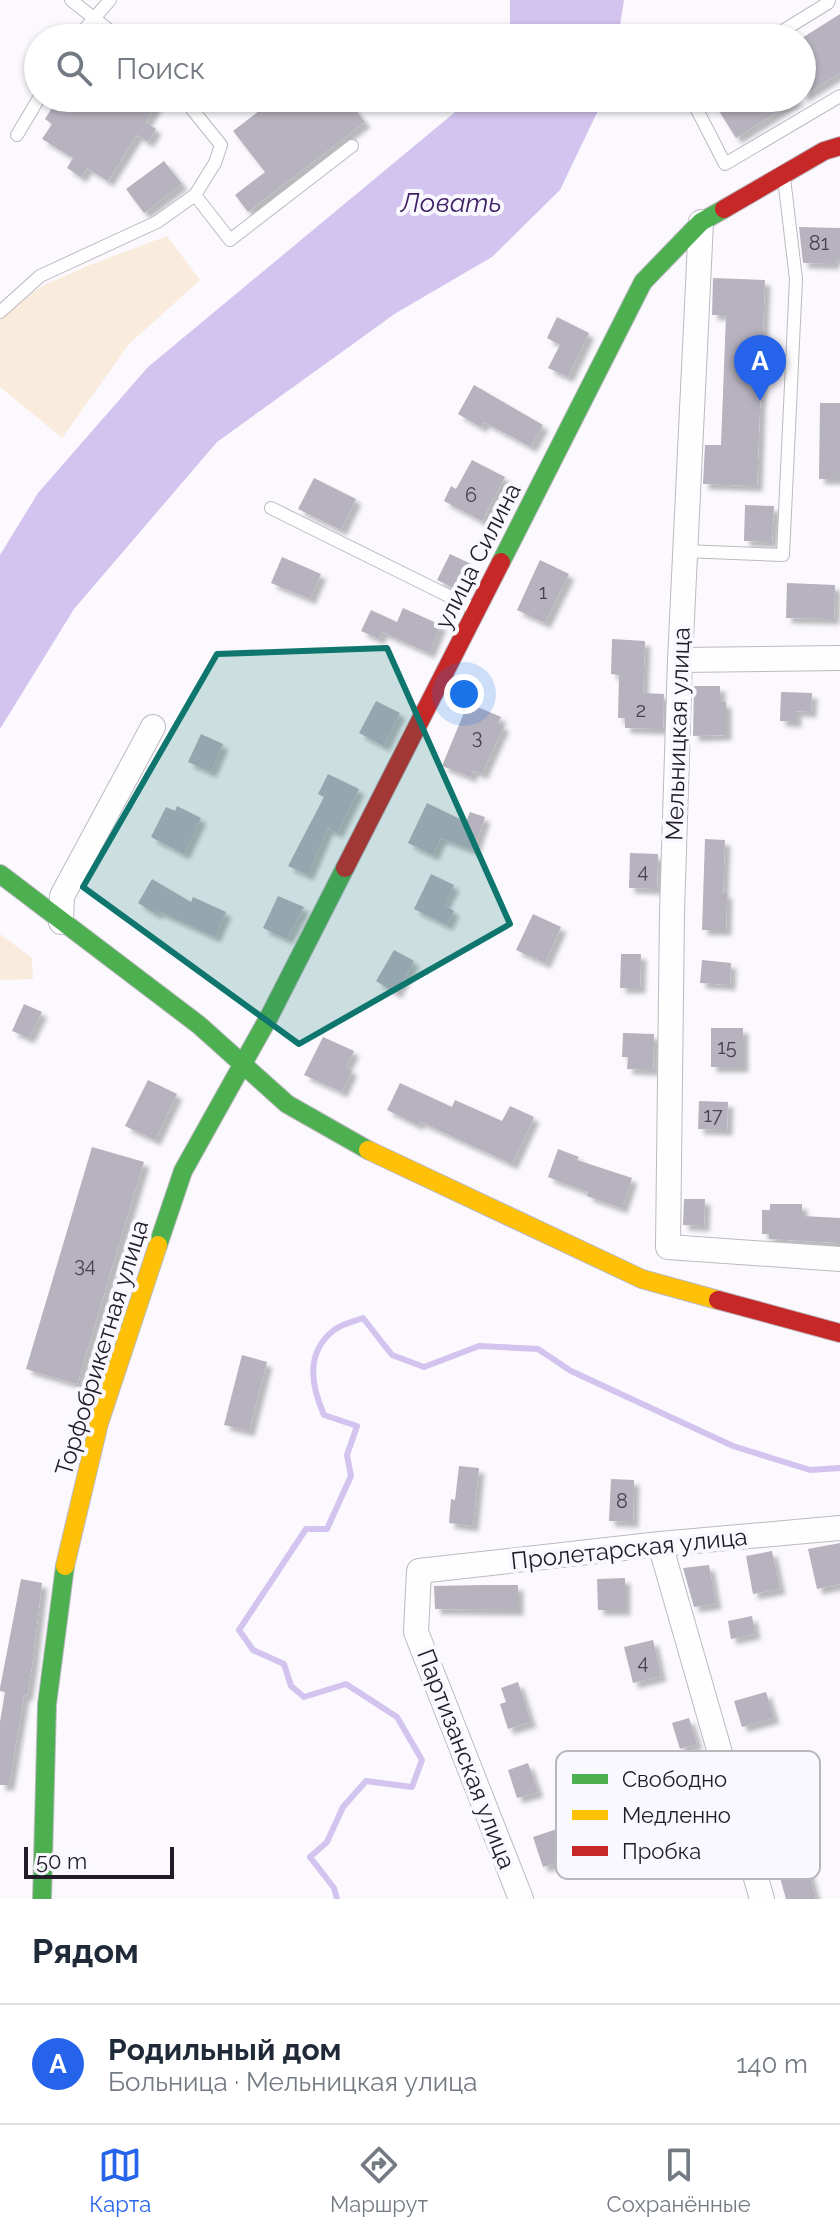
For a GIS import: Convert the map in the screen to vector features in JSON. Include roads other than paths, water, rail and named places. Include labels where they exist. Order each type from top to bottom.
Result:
[{"type":"street","name":"улица Силина","points":[[242,1065],[478,610],[643,282],[701,222],[824,151],[840,146]]},
{"type":"street","name":"Мельницкая улица","points":[[701,222],[680,660],[672,912],[668,1247],[840,1259]]},
{"type":"street","points":[[680,660],[840,658]]},
{"type":"street","points":[[61,922],[62,896],[153,727]]},
{"type":"street","points":[[0,874],[199,1025],[287,1104],[379,1156],[642,1279],[840,1333]]},
{"type":"street","name":"Торфобрикетная улица","points":[[42,1899],[47,1704],[61,1583],[99,1423],[183,1171],[242,1065]]},
{"type":"street","name":"Пролетарская улица","points":[[419,1571],[840,1528]]},
{"type":"street","points":[[660,1544],[719,1751]]},
{"type":"street","name":"Партизанская улица","points":[[419,1571],[416,1632],[521,1899]]},
{"type":"street","points":[[756,1879],[762,1899]]},
{"type":"lane","points":[[71,0],[102,24]]},
{"type":"lane","points":[[88,24],[110,0]]},
{"type":"lane","points":[[794,24],[829,0]]},
{"type":"lane","points":[[816,110],[840,96]]},
{"type":"lane","points":[[17,135],[31,112]]},
{"type":"lane","points":[[0,312],[40,276],[157,222],[195,195],[215,163],[221,145],[194,112]]},
{"type":"lane","points":[[698,112],[725,164],[813,112]]},
{"type":"lane","points":[[195,195],[230,240],[352,146]]},
{"type":"lane","points":[[685,551],[783,555],[796,279],[784,174]]},
{"type":"lane","points":[[271,508],[478,610]]},
{"type":"water","points":[[510,0],[624,0],[620,24],[510,24]]},
{"type":"water","name":"Ловать","points":[[455,112],[597,112],[560,190],[492,257],[396,313],[217,442],[74,609],[0,729],[0,555],[38,493],[148,367]]},
{"type":"waterway","points":[[337,1899],[334,1888],[310,1857],[327,1842],[343,1807],[366,1781],[412,1787],[422,1760],[397,1717],[346,1684],[304,1697],[291,1686],[284,1664],[253,1650],[239,1630],[306,1529],[327,1529],[351,1476],[347,1455],[357,1426],[324,1415],[314,1381],[318,1349],[334,1330],[363,1318],[392,1355],[424,1367],[479,1346],[538,1349],[571,1371],[733,1446],[810,1470],[840,1468]]},
{"type":"place","name":"Родильный дом","points":[[760,401]]}]
